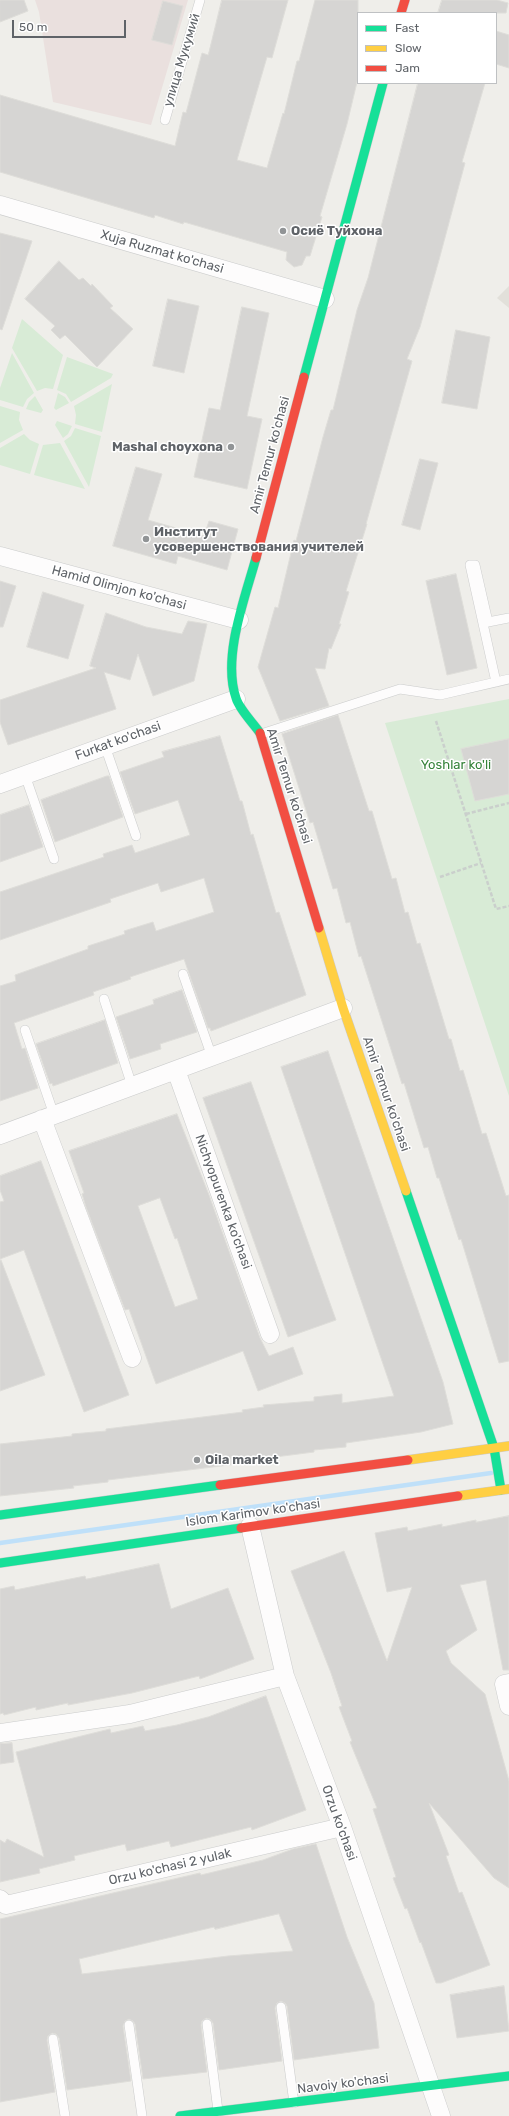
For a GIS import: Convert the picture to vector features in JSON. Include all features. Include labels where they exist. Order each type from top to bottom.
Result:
[{"type":"street","points":[[401,12],[405,0]]},
{"type":"street","name":"Amir Temur ko'chasi","points":[[383,84],[239,620],[231,664],[236,699],[261,734],[343,1008],[494,1448],[505,1490]]},
{"type":"street","name":"Xuja Ruzmat ko'chasi","points":[[0,205],[325,299]]},
{"type":"street","name":"Hamid Olimjon ko'chasi","points":[[0,556],[239,620]]},
{"type":"street","name":"Furkat ko'chasi","points":[[0,784],[236,699]]},
{"type":"street","points":[[0,1135],[343,1008]]},
{"type":"street","name":"Nichyopurenka ko'chasi","points":[[176,1070],[270,1334]]},
{"type":"street","points":[[48,1117],[132,1358]]},
{"type":"street","points":[[0,1516],[509,1446]]},
{"type":"street","name":"Islom Karimov ko'chasi","points":[[0,1563],[505,1490]]},
{"type":"street","name":"Orzu ko'chasi","points":[[250,1526],[285,1676],[342,1827],[441,2116]]},
{"type":"street","points":[[0,1733],[130,1714],[285,1676]]},
{"type":"street","points":[[509,1683],[504,1684],[509,1706]]},
{"type":"street","name":"Orzu ko'chasi 2 yulak","points":[[0,1899],[6,1905],[342,1827]]},
{"type":"street","name":"Navoiy ko'chasi","points":[[180,2116],[509,2076]]},
{"type":"lane","name":"улица Мукумий","points":[[165,120],[200,0]]},
{"type":"lane","points":[[496,682],[470,565],[475,565],[488,622],[509,618]]},
{"type":"lane","points":[[261,734],[400,689],[440,695],[509,679]]},
{"type":"lane","points":[[105,746],[136,836]]},
{"type":"lane","points":[[25,775],[54,859]]},
{"type":"lane","points":[[183,974],[212,1056]]},
{"type":"lane","points":[[104,999],[132,1086]]},
{"type":"lane","points":[[25,1030],[48,1117]]},
{"type":"lane","points":[[281,2007],[294,2103]]},
{"type":"lane","points":[[207,2024],[218,2111]]},
{"type":"lane","points":[[129,2025],[142,2116]]},
{"type":"lane","points":[[53,2039],[65,2116]]},
{"type":"path","points":[[436,721],[496,909],[509,906]]},
{"type":"path","points":[[466,814],[509,803]]},
{"type":"path","points":[[440,877],[481,863]]},
{"type":"shaded area","points":[[35,0],[188,0],[151,125],[53,102],[39,12]]},
{"type":"shaded area","points":[[509,286],[509,308],[497,298]]},
{"type":"green space","points":[[22,319],[63,355],[53,389],[45,388],[37,391],[12,348]]},
{"type":"green space","points":[[12,353],[34,393],[27,399],[23,407],[0,400],[0,388]]},
{"type":"green space","points":[[67,357],[113,374],[111,378],[71,402],[66,394],[57,390]]},
{"type":"green space","points":[[112,384],[102,432],[75,424],[76,415],[74,406]]},
{"type":"green space","points":[[58,393],[65,397],[69,403],[56,410],[54,408]]},
{"type":"green space","points":[[35,396],[43,410],[41,413],[26,409],[29,402]]},
{"type":"green space","points":[[0,406],[20,412],[19,420],[23,430],[0,443]]},
{"type":"green space","points":[[57,421],[72,426],[68,434],[63,438],[55,425]]},
{"type":"green space","points":[[75,428],[101,436],[89,487],[64,441],[71,436]]},
{"type":"green space","points":[[24,434],[30,440],[39,444],[30,474],[0,465],[0,448]]},
{"type":"green space","points":[[60,443],[85,489],[34,475],[43,445]]},
{"type":"green space","name":"Yoshlar ko'li","points":[[509,699],[509,1096],[385,723]]},
{"type":"building","points":[[0,0],[24,0],[28,11],[0,22]]},
{"type":"building","points":[[222,0],[288,0],[272,58],[267,57],[237,160],[267,168],[283,113],[284,114],[297,61],[299,61],[315,0],[358,0],[357,82],[347,124],[320,216],[322,217],[310,256],[306,256],[302,265],[294,267],[286,260],[287,252],[184,222],[183,224],[155,215],[154,218],[0,172],[0,95],[175,146],[183,112],[186,113],[202,53],[208,55]]},
{"type":"building","points":[[442,0],[497,0],[508,3],[506,13],[438,12]]},
{"type":"building","points":[[163,1],[183,6],[172,45],[152,40]]},
{"type":"building","points":[[497,31],[509,35],[509,68],[497,64]]},
{"type":"building","points":[[418,84],[485,84],[462,162],[465,163],[439,260],[420,327],[407,359],[412,361],[367,524],[346,591],[349,592],[339,624],[341,624],[331,649],[329,648],[325,669],[315,668],[329,706],[280,721],[258,667],[275,607],[278,608],[294,540],[296,541],[323,437],[331,410],[333,410],[357,310],[368,278]]},
{"type":"building","points":[[0,233],[32,241],[2,330],[0,329]]},
{"type":"building","points":[[59,261],[79,280],[83,278],[91,286],[92,284],[113,306],[110,308],[133,329],[97,367],[65,335],[60,339],[51,330],[55,326],[25,299]]},
{"type":"building","points":[[168,299],[199,306],[184,373],[153,366]]},
{"type":"building","points":[[242,307],[269,313],[247,416],[262,419],[247,489],[194,477],[209,408],[220,410]]},
{"type":"building","points":[[456,330],[490,337],[477,409],[442,403]]},
{"type":"building","points":[[420,459],[438,463],[420,530],[402,525]]},
{"type":"building","points":[[136,467],[162,474],[148,520],[204,536],[209,521],[238,529],[227,570],[178,556],[176,564],[113,546]]},
{"type":"building","points":[[456,574],[477,668],[447,675],[426,581]]},
{"type":"building","points":[[0,581],[16,586],[3,627],[0,627]]},
{"type":"building","points":[[43,592],[84,605],[68,659],[27,647]]},
{"type":"building","points":[[106,613],[146,627],[182,634],[188,621],[207,624],[194,681],[153,696],[138,654],[130,680],[104,672],[116,709],[8,745],[0,722],[0,700],[96,668],[90,666]]},
{"type":"building","points":[[338,715],[369,811],[372,811],[392,879],[396,878],[405,913],[408,912],[417,944],[420,943],[449,1039],[451,1039],[460,1071],[463,1070],[482,1134],[486,1133],[506,1196],[509,1195],[509,1361],[499,1363],[461,1239],[459,1240],[439,1178],[437,1178],[428,1147],[424,1148],[404,1083],[402,1084],[361,956],[359,957],[350,922],[346,923],[337,888],[333,889],[313,822],[310,823],[282,734]]},
{"type":"building","points":[[220,736],[240,801],[242,801],[251,835],[253,834],[276,913],[279,912],[306,995],[211,1031],[210,1028],[208,1028],[184,959],[130,977],[131,979],[93,992],[94,995],[14,1023],[22,1049],[25,1048],[38,1088],[0,1101],[0,986],[16,981],[15,975],[88,949],[88,946],[125,934],[124,931],[153,922],[156,931],[214,912],[204,878],[161,892],[158,883],[110,899],[111,902],[0,940],[0,892],[104,857],[103,854],[132,845],[135,853],[190,835],[178,800],[135,814],[120,772],[164,757],[162,752]]},
{"type":"building","points":[[509,739],[509,794],[475,801],[461,749]]},
{"type":"building","points":[[109,776],[123,817],[55,842],[41,800]]},
{"type":"building","points":[[29,805],[43,847],[0,862],[0,815]]},
{"type":"building","points":[[182,990],[197,1032],[160,1044],[161,1049],[130,1059],[116,1017],[154,1004],[153,1000]]},
{"type":"building","points":[[105,1020],[118,1063],[53,1086],[52,1083],[50,1084],[36,1044]]},
{"type":"building","points":[[328,1051],[443,1382],[453,1424],[421,1432],[346,1443],[346,1447],[314,1450],[314,1452],[244,1461],[245,1463],[108,1480],[108,1482],[73,1486],[74,1488],[0,1496],[0,1444],[72,1436],[72,1434],[106,1431],[106,1429],[243,1412],[242,1410],[264,1407],[263,1405],[314,1401],[314,1397],[342,1394],[342,1403],[394,1396],[281,1067]]},
{"type":"building","points":[[251,1082],[336,1320],[288,1337],[203,1098]]},
{"type":"building","points":[[177,1114],[209,1195],[260,1338],[269,1356],[293,1347],[303,1374],[258,1391],[243,1351],[156,1384],[129,1309],[125,1310],[86,1207],[82,1194],[84,1193],[69,1151]],"holes":[[[160,1198],[175,1239],[177,1238],[198,1299],[175,1307],[138,1206]]]},
{"type":"building","points":[[41,1161],[129,1395],[84,1412],[24,1250],[0,1259],[0,1202],[4,1201],[0,1190],[0,1176]]},
{"type":"building","points":[[1,1260],[45,1375],[0,1391],[0,1261]]},
{"type":"building","points":[[509,1516],[509,1670],[503,1670],[486,1580],[460,1585],[477,1630],[446,1651],[451,1663],[485,1694],[509,1781],[509,1888],[494,1878],[429,1803],[449,1855],[446,1856],[459,1893],[462,1892],[490,1965],[441,1983],[436,1983],[421,1942],[420,1943],[407,1908],[405,1909],[393,1878],[396,1877],[373,1809],[377,1808],[350,1742],[352,1741],[339,1707],[342,1706],[331,1673],[291,1571],[344,1551],[387,1661],[412,1587],[387,1592],[375,1533],[407,1527],[408,1531],[442,1524],[442,1527],[476,1520],[476,1522]]},
{"type":"building","points":[[159,1564],[171,1609],[228,1588],[254,1659],[200,1679],[199,1676],[132,1693],[68,1705],[68,1703],[36,1710],[36,1707],[4,1715],[3,1713],[0,1714],[0,1589],[14,1586],[15,1590],[85,1576],[86,1579]]},
{"type":"building","points":[[266,1696],[306,1810],[252,1830],[251,1827],[171,1847],[169,1841],[127,1851],[125,1844],[74,1856],[75,1860],[39,1869],[40,1873],[0,1882],[0,1840],[5,1843],[7,1839],[44,1857],[16,1752],[110,1729],[111,1733],[143,1726],[145,1731],[177,1725],[208,1717]]},
{"type":"building","points":[[12,1743],[14,1762],[0,1764],[0,1744]]},
{"type":"building","points":[[316,1844],[347,1937],[374,2003],[379,2048],[294,2060],[287,2006],[281,2001],[277,2003],[275,2008],[282,2061],[219,2070],[213,2023],[210,2019],[206,2018],[202,2021],[201,2025],[207,2072],[143,2079],[135,2024],[129,2019],[125,2021],[123,2026],[131,2081],[67,2090],[59,2038],[56,2034],[52,2033],[48,2036],[47,2040],[55,2092],[0,2102],[0,1919],[200,1873],[201,1875],[263,1860],[293,1849]],"holes":[[[279,1914],[293,1951],[228,1956],[82,1974],[79,1959],[214,1927],[215,1929]]]},
{"type":"building","points":[[504,1986],[509,2031],[457,2038],[450,1995]]},
{"type":"waterway","points":[[0,1543],[491,1473]]},
{"type":"traffic: fast","points":[[304,377],[383,84]]},
{"type":"traffic: fast","points":[[256,558],[241,609],[233,646],[232,682],[236,698],[243,712],[260,733]]},
{"type":"traffic: fast","points":[[406,1191],[494,1448],[501,1490]]},
{"type":"traffic: fast","points":[[0,1515],[220,1485]]},
{"type":"traffic: fast","points":[[0,1563],[241,1528]]},
{"type":"traffic: fast","points":[[180,2116],[509,2076]]},
{"type":"traffic: slow","points":[[319,928],[343,1008],[406,1191]]},
{"type":"traffic: slow","points":[[408,1460],[509,1446]]},
{"type":"traffic: slow","points":[[458,1496],[509,1489]]},
{"type":"traffic: jam","points":[[401,12],[405,0]]},
{"type":"traffic: jam","points":[[256,558],[304,377]]},
{"type":"traffic: jam","points":[[260,733],[319,928]]},
{"type":"traffic: jam","points":[[220,1485],[408,1460]]},
{"type":"traffic: jam","points":[[241,1528],[458,1496]]},
{"type":"place","name":"Осиё Туйхона","points":[[283,231]]},
{"type":"place","name":"Mashal choyxona","points":[[231,447]]},
{"type":"place","name":"Институт усовершенствования учителей","points":[[146,539]]},
{"type":"place","name":"Oila market","points":[[197,1460]]}]
